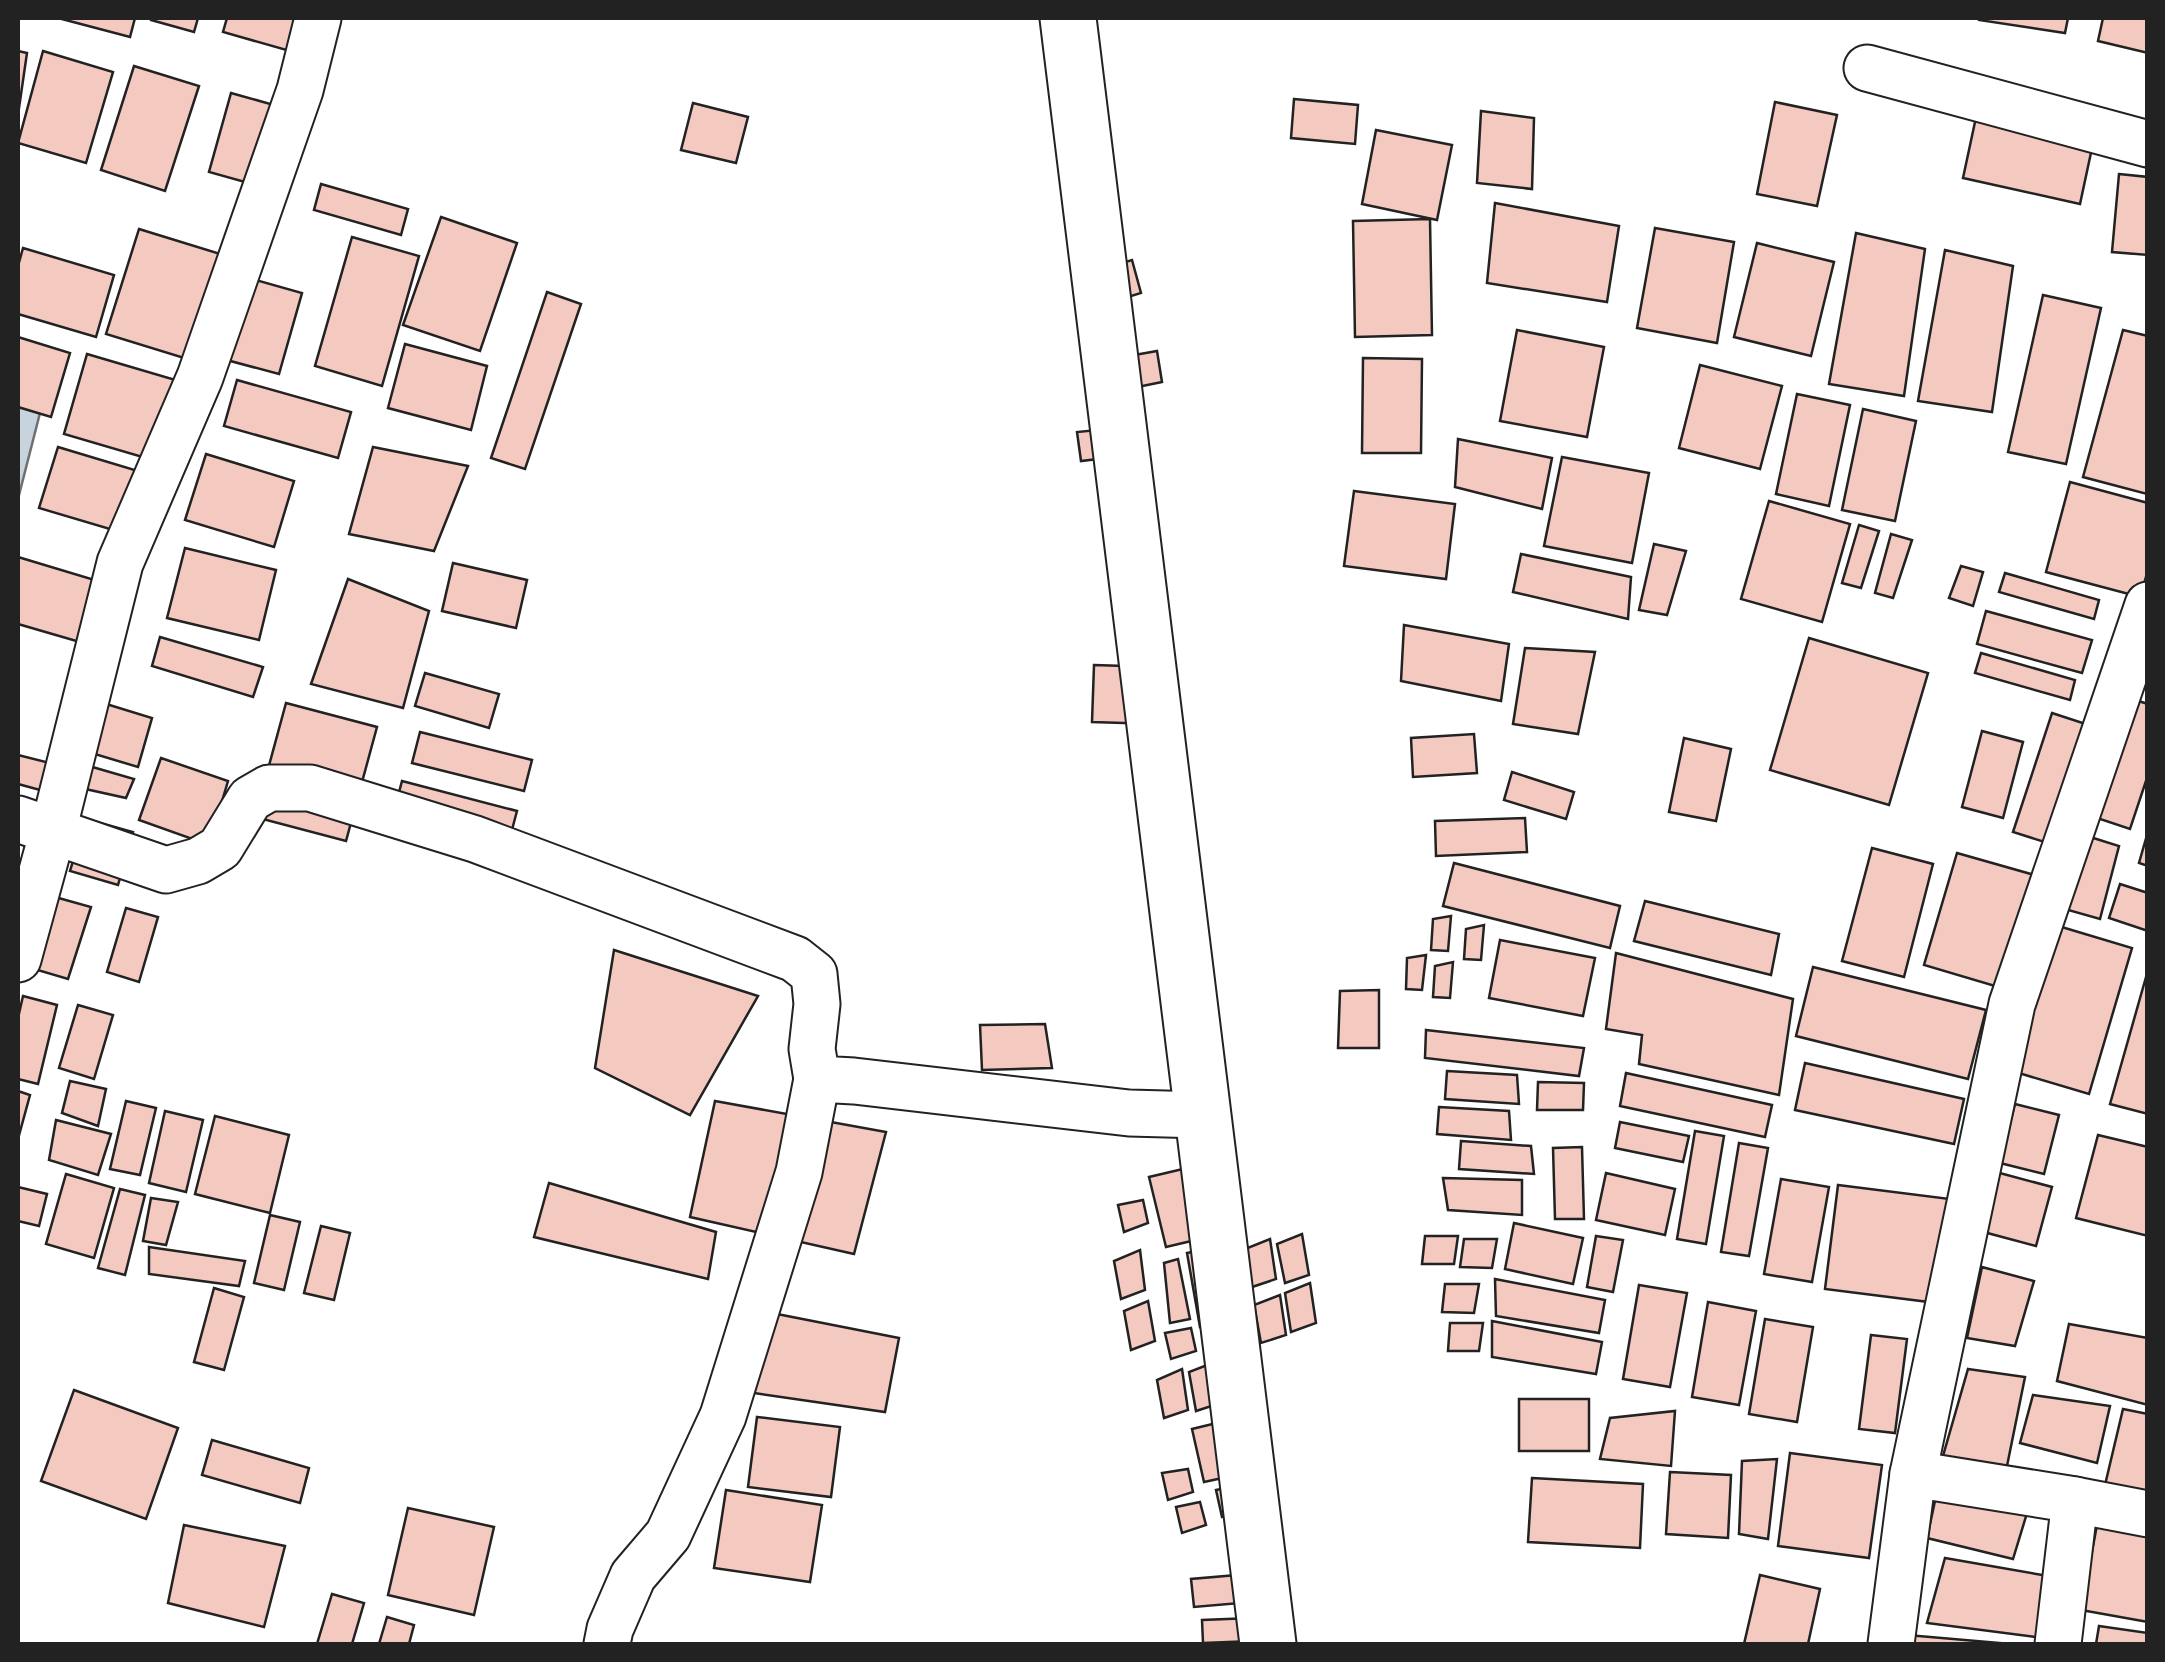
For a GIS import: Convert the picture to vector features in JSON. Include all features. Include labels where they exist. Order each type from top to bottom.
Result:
[{"type":"main road","points":[[1068,18],[1268,1644]]},
{"type":"street","points":[[18,958],[35,825],[120,563],[200,377],[300,90],[318,18]]},
{"type":"street","points":[[1867,68],[2148,144]]},
{"type":"street","points":[[1891,1644],[1913,1474],[2012,1004],[2148,605]]},
{"type":"street","points":[[35,825],[166,870],[198,861],[220,848],[250,799],[269,788],[310,788],[474,838],[795,959],[814,974],[818,1004],[812,1049],[817,1079],[798,1172],[723,1416],[668,1535],[634,1576],[607,1644]]},
{"type":"street","points":[[817,1079],[1129,1113],[1202,1115]]},
{"type":"street","points":[[1913,1474],[2148,1514]]},
{"type":"street","points":[[2058,1644],[2075,1500]]},
{"type":"shaded area","points":[[18,352],[53,362],[18,499]]},
{"type":"building","points":[[58,18],[135,18],[130,37]]},
{"type":"building","points":[[151,18],[198,18],[194,32]]},
{"type":"building","points":[[227,18],[314,18],[304,55],[223,32]]},
{"type":"building","points":[[1979,18],[2068,18],[2065,33]]},
{"type":"building","points":[[2103,18],[2148,18],[2148,53],[2098,41]]},
{"type":"building","points":[[18,51],[27,53],[18,115]]},
{"type":"building","points":[[43,51],[113,72],[86,163],[18,143]]},
{"type":"building","points":[[134,66],[199,86],[165,191],[101,170]]},
{"type":"building","points":[[231,93],[274,105],[252,184],[209,172]]},
{"type":"building","points":[[1294,99],[1358,105],[1355,144],[1291,138]]},
{"type":"building","points":[[1775,102],[1837,115],[1817,206],[1757,194]]},
{"type":"building","points":[[693,103],[748,117],[736,163],[681,150]]},
{"type":"building","points":[[1978,108],[2095,134],[2080,204],[1963,178]]},
{"type":"building","points":[[1481,111],[1534,118],[1532,189],[1477,183]]},
{"type":"building","points":[[1376,130],[1452,145],[1437,220],[1362,204]]},
{"type":"building","points":[[2119,174],[2148,177],[2148,255],[2112,252]]},
{"type":"building","points":[[321,184],[408,209],[401,235],[314,210]]},
{"type":"building","points":[[1495,203],[1619,226],[1607,302],[1487,283]]},
{"type":"building","points":[[441,217],[517,243],[480,351],[403,325]]},
{"type":"building","points":[[1430,219],[1432,335],[1355,337],[1353,221]]},
{"type":"building","points":[[1655,228],[1734,242],[1717,343],[1637,328]]},
{"type":"building","points":[[139,229],[243,261],[210,366],[106,334]]},
{"type":"building","points":[[1856,233],[1925,249],[1904,396],[1829,384]]},
{"type":"building","points":[[352,237],[419,256],[382,386],[315,366]]},
{"type":"building","points":[[1757,243],[1834,262],[1811,356],[1734,337]]},
{"type":"building","points":[[23,248],[114,275],[96,337],[18,314],[18,266]]},
{"type":"building","points":[[1945,250],[2013,266],[1992,412],[1918,401]]},
{"type":"building","points":[[1132,260],[1141,293],[1112,302],[1102,269]]},
{"type":"building","points":[[245,277],[302,293],[279,374],[223,359]]},
{"type":"building","points":[[547,292],[581,304],[525,469],[491,458]]},
{"type":"building","points":[[2043,295],[2101,308],[2066,464],[2008,452]]},
{"type":"building","points":[[1517,330],[1604,347],[1587,437],[1500,421]]},
{"type":"building","points":[[2123,330],[2148,336],[2147,494],[2083,477]]},
{"type":"building","points":[[18,337],[70,353],[51,417],[18,407]]},
{"type":"building","points":[[405,344],[487,366],[471,430],[388,408]]},
{"type":"building","points":[[1157,351],[1162,382],[1118,391],[1112,359]]},
{"type":"building","points":[[87,354],[196,386],[173,466],[64,434]]},
{"type":"building","points":[[1363,358],[1422,359],[1421,453],[1362,453]]},
{"type":"building","points":[[1700,365],[1782,386],[1760,469],[1679,448]]},
{"type":"building","points":[[237,380],[351,412],[338,458],[224,426]]},
{"type":"building","points":[[1797,394],[1850,405],[1829,506],[1776,494]]},
{"type":"building","points":[[1863,409],[1916,421],[1895,521],[1842,510]]},
{"type":"building","points":[[1137,426],[1140,454],[1081,461],[1077,432]]},
{"type":"building","points":[[1458,439],[1552,458],[1542,509],[1455,487]]},
{"type":"building","points":[[58,447],[148,474],[130,535],[39,508]]},
{"type":"building","points":[[373,447],[468,466],[434,551],[349,534]]},
{"type":"building","points":[[206,454],[294,481],[274,547],[185,520]]},
{"type":"building","points":[[1562,457],[1649,473],[1632,563],[1544,546]]},
{"type":"building","points":[[2070,482],[2148,503],[2148,570],[2140,597],[2046,572]]},
{"type":"building","points":[[1354,491],[1455,504],[1446,579],[1344,566]]},
{"type":"building","points":[[1769,501],[1850,524],[1822,622],[1741,599]]},
{"type":"building","points":[[1859,525],[1879,531],[1861,588],[1842,583]]},
{"type":"building","points":[[1891,534],[1912,540],[1893,598],[1875,593]]},
{"type":"building","points":[[1654,544],[1686,551],[1667,615],[1639,610]]},
{"type":"building","points":[[185,548],[276,570],[259,640],[167,618]]},
{"type":"building","points":[[1521,554],[1631,577],[1628,619],[1513,592]]},
{"type":"building","points":[[18,557],[108,584],[90,645],[18,624]]},
{"type":"building","points":[[453,563],[527,580],[516,628],[442,611]]},
{"type":"building","points":[[1961,566],[1983,572],[1973,606],[1949,598]]},
{"type":"building","points":[[2005,573],[2099,600],[2094,619],[1999,592]]},
{"type":"building","points":[[348,579],[429,611],[403,708],[311,684]]},
{"type":"building","points":[[1986,611],[2092,640],[2082,673],[1977,644]]},
{"type":"building","points":[[1404,625],[1509,644],[1501,701],[1401,681]]},
{"type":"building","points":[[160,637],[263,667],[253,697],[152,666]]},
{"type":"building","points":[[1809,638],[1928,673],[1889,805],[1770,770]]},
{"type":"building","points":[[1525,648],[1595,652],[1578,734],[1513,724]]},
{"type":"building","points":[[1981,653],[2075,680],[2070,700],[1975,673]]},
{"type":"building","points":[[1094,665],[1157,667],[1156,724],[1092,722]]},
{"type":"building","points":[[425,673],[499,694],[489,728],[415,706]]},
{"type":"building","points":[[2135,700],[2148,704],[2148,775],[2130,829],[2097,818]]},
{"type":"building","points":[[103,703],[152,718],[138,767],[88,752]]},
{"type":"building","points":[[286,703],[377,727],[346,841],[255,817]]},
{"type":"building","points":[[2052,713],[2092,726],[2054,845],[2013,832]]},
{"type":"building","points":[[1982,731],[2023,742],[2003,818],[1962,807]]},
{"type":"building","points":[[420,732],[532,760],[524,791],[412,763]]},
{"type":"building","points":[[1474,734],[1477,773],[1413,777],[1411,738]]},
{"type":"building","points":[[1684,738],[1731,749],[1716,821],[1669,812]]},
{"type":"building","points":[[18,755],[50,763],[40,790],[18,784]]},
{"type":"building","points":[[161,758],[228,781],[209,845],[139,820]]},
{"type":"building","points":[[89,766],[134,779],[126,798],[81,788]]},
{"type":"building","points":[[1512,772],[1574,792],[1566,819],[1504,800]]},
{"type":"building","points":[[402,781],[517,811],[509,841],[394,811]]},
{"type":"building","points":[[1525,818],[1527,852],[1436,856],[1435,821]]},
{"type":"building","points":[[86,819],[133,832],[118,885],[70,871]]},
{"type":"building","points":[[2148,835],[2148,866],[2139,863]]},
{"type":"building","points":[[2087,836],[2119,846],[2100,919],[2068,910]]},
{"type":"building","points":[[1872,848],[1933,864],[1904,977],[1842,961]]},
{"type":"building","points":[[1957,853],[2038,876],[2005,989],[1924,965]]},
{"type":"building","points":[[1454,863],[1620,906],[1610,948],[1443,906]]},
{"type":"building","points":[[2120,884],[2148,893],[2148,931],[2109,918]]},
{"type":"building","points":[[55,897],[91,907],[68,979],[34,969]]},
{"type":"building","points":[[1645,901],[1779,934],[1771,975],[1634,941]]},
{"type":"building","points":[[126,908],[158,917],[139,982],[107,972]]},
{"type":"building","points":[[1451,916],[1448,951],[1431,950],[1433,919]]},
{"type":"building","points":[[1484,925],[1481,960],[1464,959],[1466,929]]},
{"type":"building","points":[[2055,925],[2132,948],[2089,1094],[2012,1071]]},
{"type":"building","points":[[1500,940],[1595,958],[1583,1016],[1489,998]]},
{"type":"building","points":[[614,950],[758,996],[690,1115],[595,1068]]},
{"type":"building","points":[[1616,953],[1793,999],[1779,1095],[1639,1064],[1642,1035],[1606,1029]]},
{"type":"building","points":[[1426,955],[1422,990],[1406,989],[1407,958]]},
{"type":"building","points":[[1453,962],[1450,998],[1433,997],[1435,966]]},
{"type":"building","points":[[1813,967],[1986,1010],[1968,1079],[1796,1036]]},
{"type":"building","points":[[2148,970],[2148,1114],[2110,1104]]},
{"type":"building","points":[[1379,990],[1379,1048],[1338,1048],[1340,991]]},
{"type":"building","points":[[23,996],[57,1005],[38,1084],[18,1079],[18,1018]]},
{"type":"building","points":[[78,1005],[113,1015],[94,1079],[59,1068]]},
{"type":"building","points":[[1045,1024],[1052,1068],[982,1070],[980,1025]]},
{"type":"building","points":[[1426,1030],[1584,1048],[1579,1076],[1425,1058]]},
{"type":"building","points":[[1805,1063],[1964,1099],[1954,1144],[1795,1110]]},
{"type":"building","points":[[1447,1071],[1517,1075],[1519,1104],[1445,1099]]},
{"type":"building","points":[[1626,1073],[1772,1105],[1765,1137],[1620,1106]]},
{"type":"building","points":[[70,1081],[106,1089],[98,1126],[62,1113]]},
{"type":"building","points":[[1538,1082],[1584,1083],[1583,1110],[1537,1110]]},
{"type":"building","points":[[18,1091],[30,1095],[18,1139]]},
{"type":"building","points":[[126,1101],[156,1108],[140,1175],[110,1169]]},
{"type":"building","points":[[715,1101],[886,1132],[854,1254],[690,1217]]},
{"type":"building","points":[[2015,1104],[2059,1115],[2044,1174],[2000,1163]]},
{"type":"building","points":[[1439,1107],[1509,1111],[1511,1140],[1437,1134]]},
{"type":"building","points":[[165,1111],[203,1120],[186,1192],[149,1183]]},
{"type":"building","points":[[215,1116],[289,1135],[270,1213],[195,1194]]},
{"type":"building","points":[[56,1120],[111,1134],[98,1175],[49,1160]]},
{"type":"building","points":[[1620,1122],[1689,1136],[1683,1162],[1615,1148]]},
{"type":"building","points":[[1695,1131],[1724,1136],[1706,1244],[1677,1239]]},
{"type":"building","points":[[2098,1135],[2148,1147],[2148,1236],[2076,1218]]},
{"type":"building","points":[[1461,1141],[1531,1146],[1534,1174],[1459,1169]]},
{"type":"building","points":[[1739,1143],[1768,1148],[1749,1256],[1721,1252]]},
{"type":"building","points":[[1582,1147],[1584,1219],[1555,1219],[1553,1148]]},
{"type":"building","points":[[1187,1168],[1204,1238],[1166,1247],[1149,1177]]},
{"type":"building","points":[[1996,1172],[2052,1187],[2036,1246],[1980,1231]]},
{"type":"building","points":[[1606,1173],[1675,1189],[1665,1235],[1596,1220]]},
{"type":"building","points":[[66,1174],[114,1188],[94,1258],[46,1244]]},
{"type":"building","points":[[1443,1178],[1522,1180],[1522,1215],[1448,1210]]},
{"type":"building","points":[[1781,1179],[1829,1187],[1812,1282],[1764,1274]]},
{"type":"building","points":[[549,1183],[716,1232],[708,1279],[534,1237]]},
{"type":"building","points":[[1838,1185],[1950,1199],[1937,1303],[1825,1289]]},
{"type":"building","points":[[18,1187],[47,1194],[39,1226],[18,1221]]},
{"type":"building","points":[[120,1189],[145,1195],[125,1275],[98,1268]]},
{"type":"building","points":[[151,1198],[178,1202],[166,1245],[143,1241]]},
{"type":"building","points":[[1143,1200],[1148,1223],[1124,1232],[1118,1205]]},
{"type":"building","points":[[270,1215],[300,1222],[284,1290],[254,1283]]},
{"type":"building","points":[[1514,1223],[1583,1238],[1573,1284],[1505,1269]]},
{"type":"building","points":[[321,1226],[350,1233],[334,1300],[304,1293]]},
{"type":"building","points":[[1302,1234],[1309,1275],[1285,1283],[1277,1244]]},
{"type":"building","points":[[1425,1236],[1458,1236],[1454,1264],[1422,1264]]},
{"type":"building","points":[[1596,1236],[1623,1240],[1613,1292],[1587,1287]]},
{"type":"building","points":[[1270,1239],[1276,1279],[1252,1287],[1245,1249]]},
{"type":"building","points":[[1464,1239],[1497,1239],[1492,1268],[1460,1267]]},
{"type":"building","points":[[149,1247],[245,1261],[239,1286],[149,1274]]},
{"type":"building","points":[[1207,1249],[1220,1324],[1200,1327],[1187,1253]]},
{"type":"building","points":[[1140,1250],[1145,1290],[1121,1299],[1114,1261]]},
{"type":"building","points":[[1178,1259],[1190,1319],[1170,1323],[1164,1263]]},
{"type":"building","points":[[1982,1267],[2034,1281],[2015,1346],[1967,1338]]},
{"type":"building","points":[[1495,1279],[1605,1300],[1599,1333],[1496,1316]]},
{"type":"building","points":[[1310,1283],[1316,1323],[1291,1332],[1285,1293]]},
{"type":"building","points":[[1445,1284],[1479,1284],[1474,1313],[1442,1312]]},
{"type":"building","points":[[1639,1285],[1687,1293],[1670,1387],[1623,1379]]},
{"type":"building","points":[[214,1288],[244,1297],[224,1370],[194,1362]]},
{"type":"building","points":[[1280,1295],[1286,1335],[1261,1343],[1254,1305]]},
{"type":"building","points":[[1148,1301],[1155,1341],[1131,1350],[1124,1311]]},
{"type":"building","points":[[1708,1302],[1756,1311],[1739,1405],[1692,1397]]},
{"type":"building","points":[[772,1313],[899,1338],[885,1412],[754,1393]]},
{"type":"building","points":[[1765,1319],[1813,1327],[1797,1422],[1749,1414]]},
{"type":"building","points":[[1492,1321],[1602,1342],[1596,1374],[1492,1357]]},
{"type":"building","points":[[1450,1323],[1483,1323],[1479,1351],[1448,1351]]},
{"type":"building","points":[[2069,1324],[2148,1338],[2148,1405],[2057,1381]]},
{"type":"building","points":[[1191,1328],[1196,1351],[1171,1359],[1165,1333]]},
{"type":"building","points":[[1871,1335],[1907,1339],[1895,1433],[1859,1429]]},
{"type":"building","points":[[1215,1362],[1221,1403],[1196,1411],[1189,1372]]},
{"type":"building","points":[[1182,1369],[1188,1410],[1164,1418],[1157,1380]]},
{"type":"building","points":[[1968,1369],[2025,1377],[2007,1466],[1943,1456]]},
{"type":"building","points":[[74,1390],[178,1428],[146,1519],[41,1481]]},
{"type":"building","points":[[2033,1395],[2110,1406],[2097,1463],[2020,1443]]},
{"type":"building","points":[[1519,1399],[1589,1399],[1589,1451],[1519,1451]]},
{"type":"building","points":[[2123,1409],[2148,1414],[2148,1496],[2105,1485]]},
{"type":"building","points":[[1675,1411],[1671,1466],[1600,1459],[1610,1418]]},
{"type":"building","points":[[757,1417],[840,1427],[831,1497],[748,1487]]},
{"type":"building","points":[[1229,1420],[1241,1474],[1204,1482],[1192,1429]]},
{"type":"building","points":[[212,1440],[309,1468],[300,1503],[202,1475]]},
{"type":"building","points":[[1790,1453],[1882,1465],[1869,1558],[1778,1546]]},
{"type":"building","points":[[1777,1459],[1768,1539],[1739,1534],[1742,1461]]},
{"type":"building","points":[[1188,1469],[1193,1492],[1168,1500],[1162,1473]]},
{"type":"building","points":[[1670,1472],[1731,1475],[1728,1538],[1666,1534]]},
{"type":"building","points":[[1532,1478],[1643,1484],[1640,1548],[1528,1542]]},
{"type":"building","points":[[1241,1485],[1247,1509],[1222,1517],[1216,1490]]},
{"type":"building","points":[[1938,1487],[2031,1500],[2013,1559],[1927,1538]]},
{"type":"building","points":[[726,1490],[822,1505],[810,1582],[714,1568]]},
{"type":"building","points":[[1200,1502],[1206,1525],[1182,1533],[1176,1507]]},
{"type":"building","points":[[408,1508],[494,1527],[474,1615],[388,1595]]},
{"type":"building","points":[[184,1525],[285,1546],[264,1627],[168,1603]]},
{"type":"building","points":[[2097,1525],[2148,1535],[2148,1622],[2081,1610]]},
{"type":"building","points":[[1945,1558],[2048,1576],[2043,1638],[1927,1623]]},
{"type":"building","points":[[1273,1572],[1275,1600],[1194,1607],[1191,1579]]},
{"type":"building","points":[[1760,1575],[1820,1589],[1808,1644],[1744,1644]]},
{"type":"building","points":[[332,1594],[364,1603],[352,1644],[317,1644]]},
{"type":"building","points":[[387,1617],[414,1625],[409,1644],[379,1644]]},
{"type":"building","points":[[1276,1617],[1277,1640],[1203,1643],[1202,1620]]},
{"type":"building","points":[[2099,1626],[2148,1633],[2148,1644],[2096,1644]]},
{"type":"building","points":[[1907,1635],[2011,1644],[1907,1644]]}]
